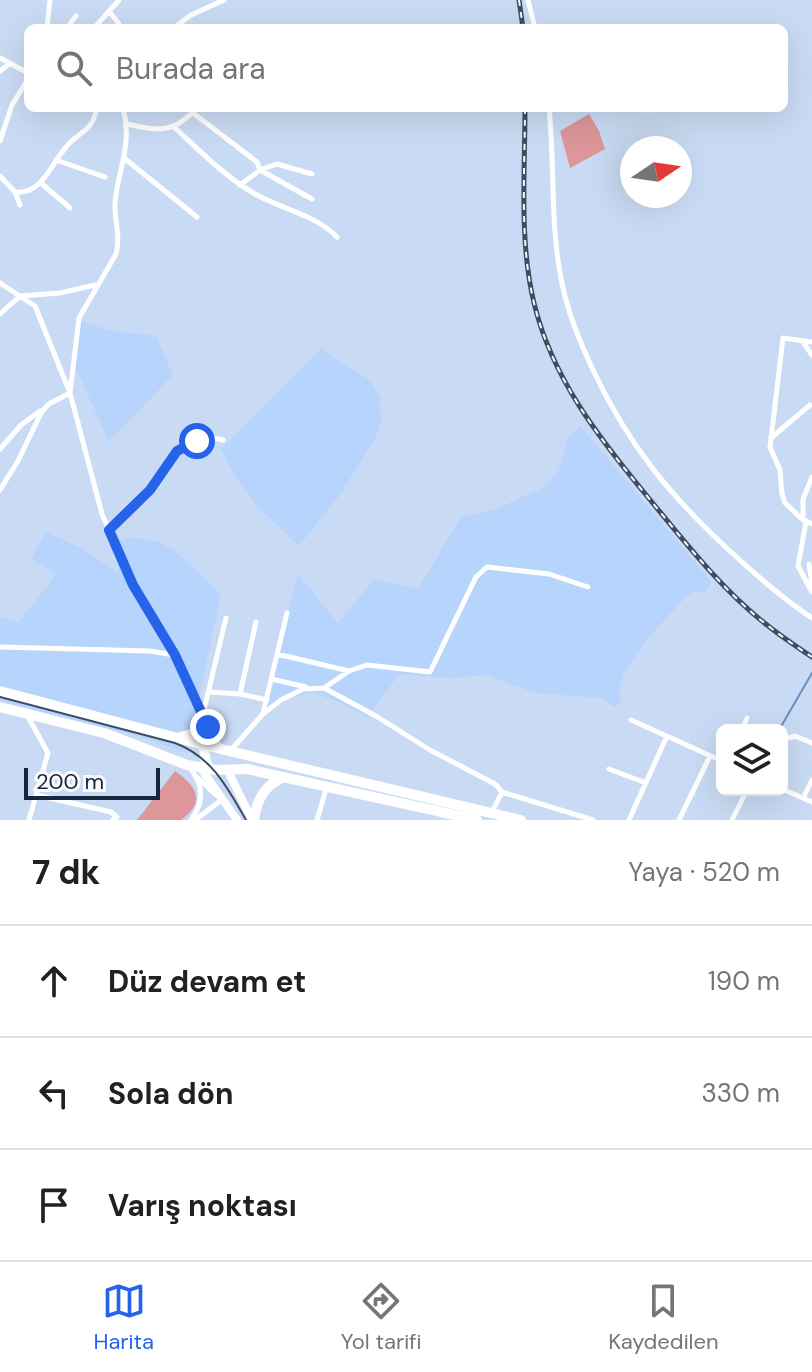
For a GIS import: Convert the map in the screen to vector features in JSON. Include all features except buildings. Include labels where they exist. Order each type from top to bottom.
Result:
[{"type":"highway","points":[[0,691],[204,745],[521,820]]},
{"type":"highway","points":[[0,707],[104,733],[198,769],[229,769],[285,777],[477,820]]},
{"type":"highway","points":[[179,737],[195,733],[204,717]]},
{"type":"highway","points":[[198,769],[205,760],[204,745]]},
{"type":"highway","points":[[226,749],[229,769]]},
{"type":"highway","points":[[253,820],[264,791],[273,782],[285,777]]},
{"type":"main road","points":[[198,769],[237,820]]},
{"type":"main road","points":[[229,769],[253,820]]},
{"type":"street","points":[[47,24],[50,0]]},
{"type":"street","points":[[98,24],[119,0]]},
{"type":"street","points":[[179,24],[224,0]]},
{"type":"street","points":[[528,0],[534,24]]},
{"type":"street","points":[[109,11],[119,24]]},
{"type":"street","points":[[70,24],[76,16]]},
{"type":"street","points":[[0,58],[24,73]]},
{"type":"street","points":[[0,71],[9,64]]},
{"type":"street","points":[[0,141],[12,105],[24,83]]},
{"type":"street","points":[[15,192],[28,191],[41,183],[67,144],[90,126],[95,112]]},
{"type":"street","points":[[70,393],[79,318],[117,250],[115,202],[124,158],[127,124],[124,112]]},
{"type":"street","points":[[127,124],[158,130],[174,127],[193,112]]},
{"type":"street","points":[[197,112],[257,162],[260,170],[312,199]]},
{"type":"street","points":[[549,112],[555,232],[564,295],[575,331],[617,418],[645,460],[692,516],[766,584],[812,618]]},
{"type":"street","points":[[174,127],[240,185],[319,223],[337,237]]},
{"type":"street","points":[[124,158],[197,217]]},
{"type":"street","points":[[56,160],[105,177]]},
{"type":"street","points":[[240,185],[260,170],[281,164],[301,173],[312,174]]},
{"type":"street","points":[[0,176],[15,192],[20,205]]},
{"type":"street","points":[[41,183],[70,208]]},
{"type":"street","points":[[0,283],[35,306],[70,393],[95,495],[109,530],[143,603],[175,655],[204,717],[226,749],[286,696],[310,688]]},
{"type":"street","points":[[0,314],[20,296],[60,293],[96,285]]},
{"type":"street","points":[[807,522],[787,505],[783,497],[780,470],[771,450],[770,438],[783,338],[812,342]]},
{"type":"street","points":[[802,341],[812,355]]},
{"type":"street","points":[[0,449],[21,425],[70,393]]},
{"type":"street","points":[[770,438],[810,405]]},
{"type":"street","points":[[0,490],[44,408]]},
{"type":"street","points":[[109,530],[150,490],[180,449],[203,439],[223,440]]},
{"type":"street","points":[[812,477],[803,499],[807,522],[798,566],[812,592]]},
{"type":"street","points":[[809,564],[812,584]]},
{"type":"street","points":[[324,688],[349,671],[367,665],[430,672],[476,577],[487,567],[549,574],[588,587]]},
{"type":"street","points":[[263,714],[287,613]]},
{"type":"street","points":[[204,745],[208,692],[226,618]]},
{"type":"street","points":[[240,694],[256,622]]},
{"type":"street","points":[[0,647],[150,651],[175,655]]},
{"type":"street","points":[[277,654],[349,671]]},
{"type":"street","points":[[272,679],[324,688],[495,784],[502,792],[593,820]]},
{"type":"street","points":[[208,692],[267,700]]},
{"type":"street","points":[[26,714],[48,753],[29,820]]},
{"type":"street","points":[[744,724],[747,718]]},
{"type":"street","points":[[631,720],[716,758]]},
{"type":"street","points":[[629,820],[667,736]]},
{"type":"street","points":[[788,738],[795,736],[812,743]]},
{"type":"street","points":[[679,820],[710,756]]},
{"type":"street","points":[[193,820],[201,798],[198,769]]},
{"type":"street","points":[[609,769],[646,783]]},
{"type":"street","points":[[803,798],[812,780]]},
{"type":"street","points":[[317,820],[327,786]]},
{"type":"street","points":[[492,813],[502,792]]},
{"type":"street","points":[[788,792],[812,802]]},
{"type":"street","points":[[36,795],[111,812],[117,817],[113,820]]},
{"type":"street","points":[[732,820],[744,796]]},
{"type":"street","points":[[193,820],[222,800]]},
{"type":"shaded area","points":[[589,114],[605,149],[570,168],[560,131]]},
{"type":"shaded area","points":[[77,320],[113,331],[156,336],[173,375],[109,442],[75,366]]},
{"type":"shaded area","points":[[322,347],[370,380],[380,397],[381,422],[374,441],[339,496],[299,546],[256,505],[236,478],[221,449]]},
{"type":"shaded area","points":[[580,426],[712,582],[704,593],[695,591],[685,598],[648,638],[625,671],[619,689],[621,704],[613,707],[602,698],[535,693],[487,675],[451,678],[399,674],[368,717],[313,693],[292,697],[265,714],[260,711],[298,574],[338,623],[374,579],[418,589],[461,517],[496,509],[545,487],[559,470],[567,440]]},
{"type":"shaded area","points":[[46,532],[79,547],[118,572],[117,539],[159,542],[174,550],[221,594],[187,753],[144,738],[0,701],[0,617],[19,622],[56,574],[31,559]]},
{"type":"shaded area","points":[[175,771],[196,794],[189,813],[181,820],[137,820]]},
{"type":"waterway","points":[[782,724],[812,673]]},
{"type":"tram line","points":[[0,697],[188,749],[217,774],[246,820]]},
{"type":"railway","points":[[519,0],[522,24]]},
{"type":"railway","points":[[525,112],[524,206],[529,279],[542,330],[565,382],[612,452],[704,564],[750,611],[812,657]]},
{"type":"route","points":[[197,441],[177,451],[150,490],[109,530],[133,585],[172,649],[208,727]]}]
